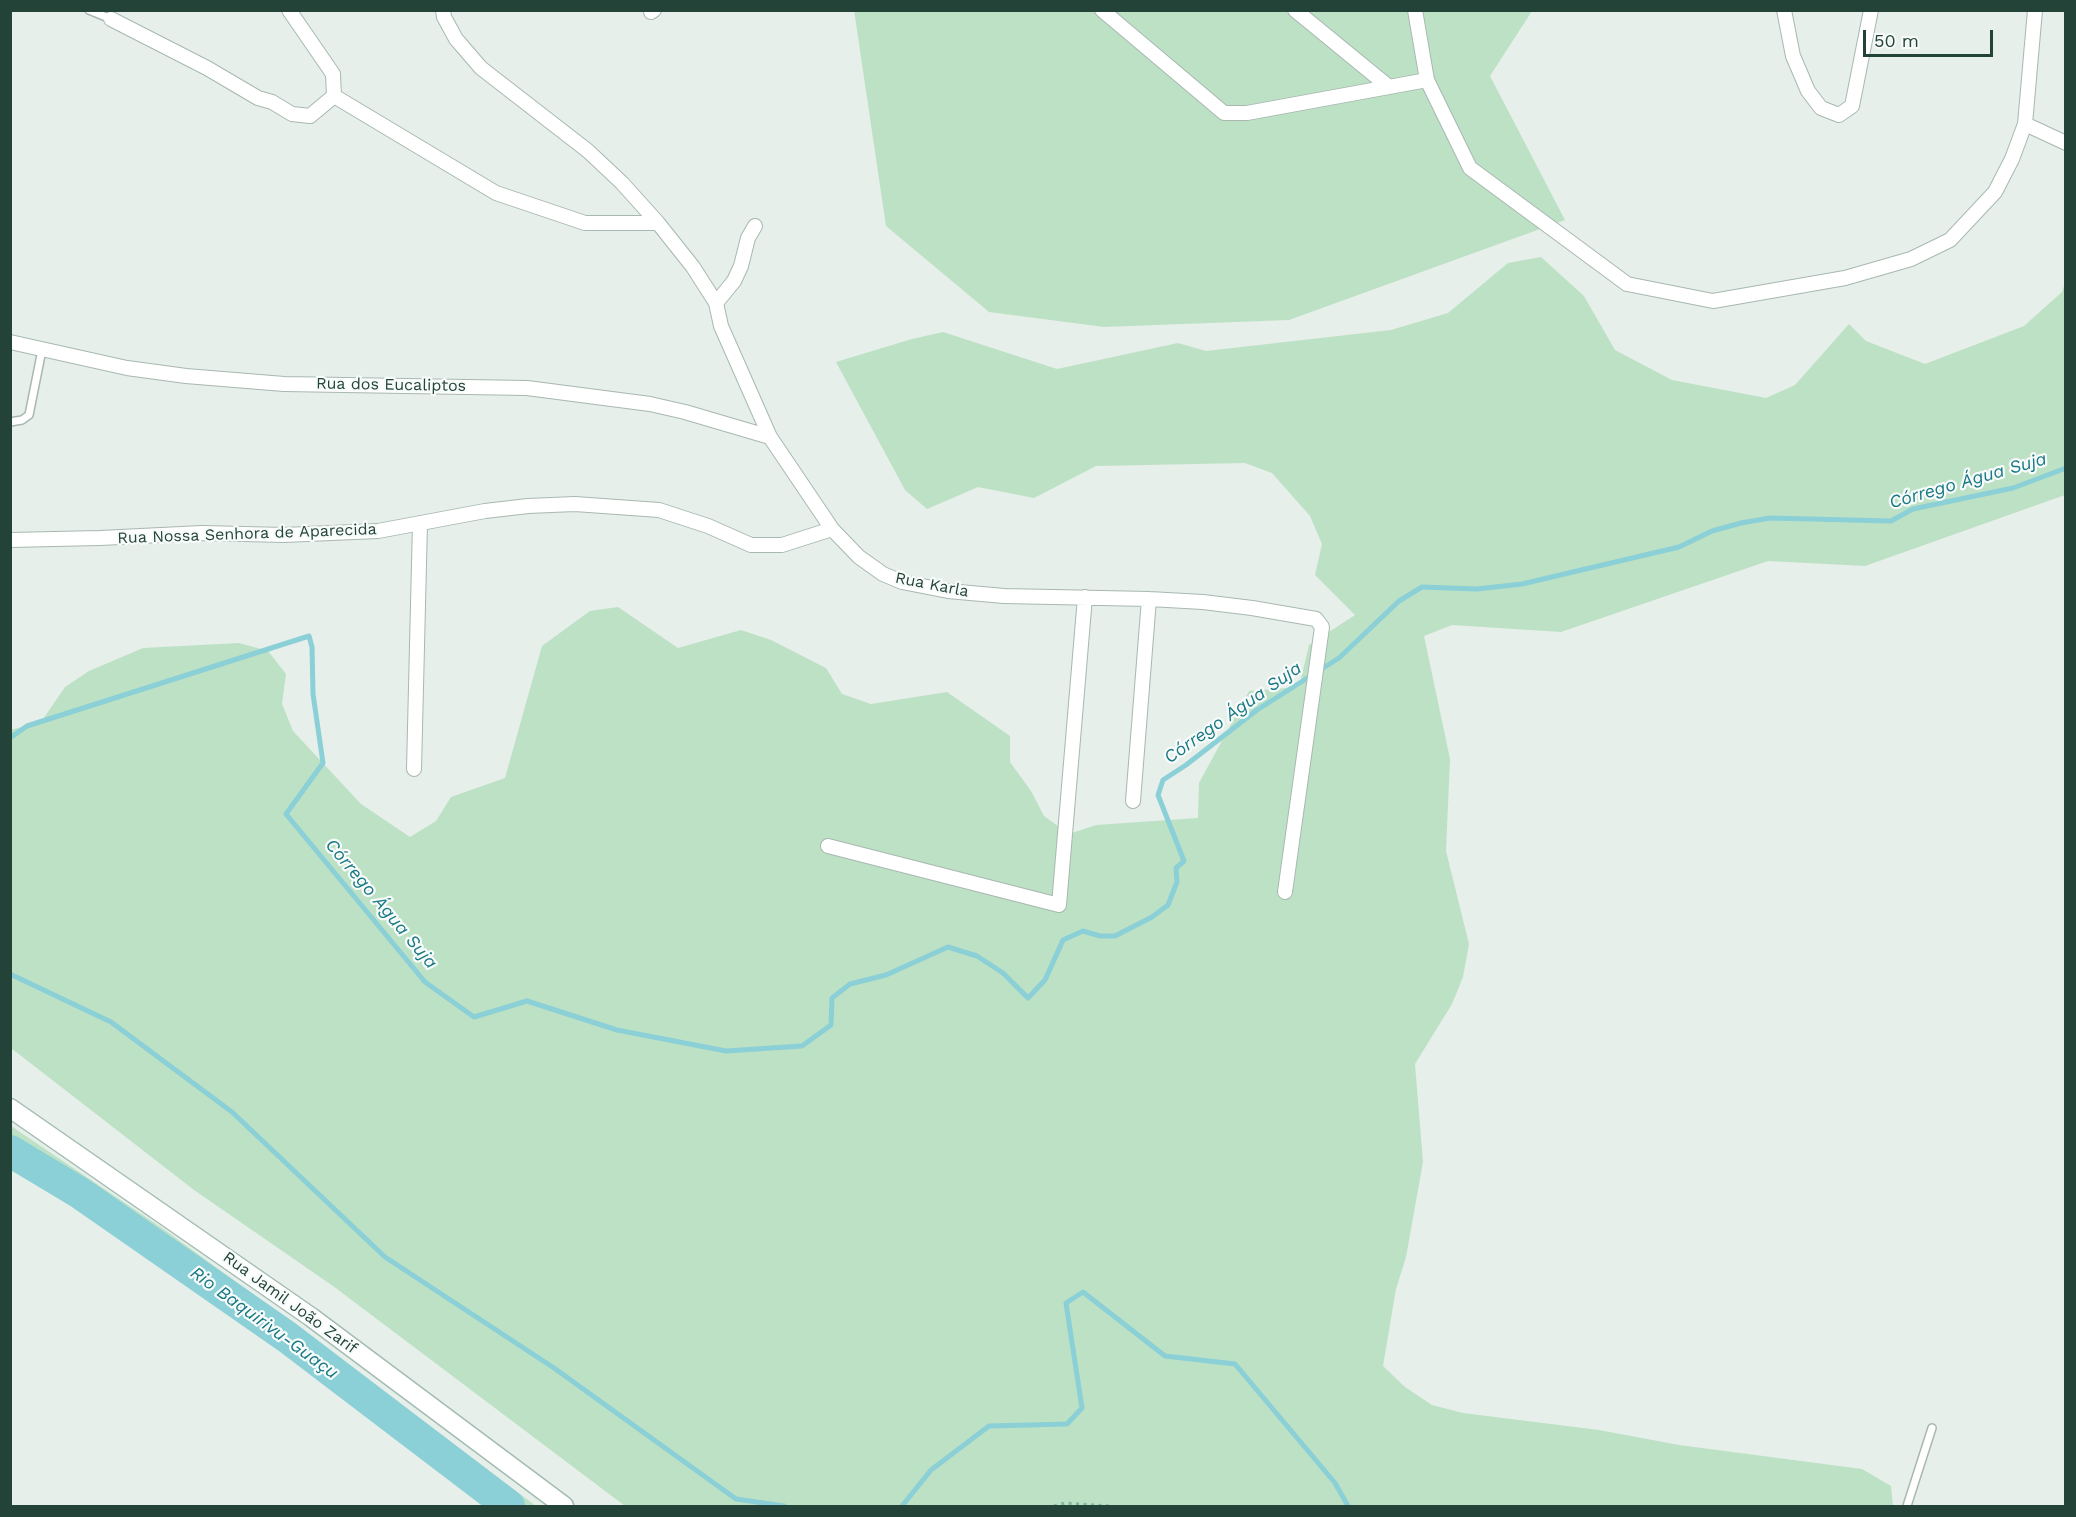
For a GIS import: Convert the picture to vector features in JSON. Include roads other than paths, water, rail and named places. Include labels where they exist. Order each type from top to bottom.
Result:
[{"type":"main road","name":"Rua Jamil João Zarif","points":[[10,1108],[310,1317],[564,1506]]},
{"type":"street","points":[[289,10],[333,74],[334,96]]},
{"type":"street","points":[[444,10],[444,17],[456,39],[481,68],[588,151],[622,183],[693,267],[717,303],[734,281],[741,266],[748,238],[755,226]]},
{"type":"street","points":[[1102,10],[1224,113],[1247,113],[1427,80]]},
{"type":"street","points":[[1295,10],[1389,87]]},
{"type":"street","points":[[1415,10],[1427,80],[1470,168],[1627,284],[1713,301],[1845,278],[1911,259],[1950,240],[1995,192],[2012,159],[2025,124],[2035,10]]},
{"type":"street","points":[[1784,10],[1793,56],[1808,91],[1821,108],[1839,115],[1852,106],[1871,10]]},
{"type":"street","points":[[111,19],[292,114],[310,116],[334,96]]},
{"type":"street","points":[[334,96],[496,193],[585,224],[658,223]]},
{"type":"street","points":[[2025,124],[2066,143]]},
{"type":"street","name":"Rua Karla","points":[[717,303],[721,326],[770,437],[832,529],[859,557],[883,574],[902,582],[948,591],[1004,596],[1149,598],[1252,608],[1316,619],[1322,627],[1285,892]]},
{"type":"street","name":"Rua dos Eucaliptos","points":[[10,342],[127,368],[186,376],[284,384],[538,389],[650,404],[770,437]]},
{"type":"street","name":"Rua Nossa Senhora de Aparecida","points":[[10,540],[89,539],[202,533],[284,535],[378,531],[485,511],[575,504],[659,510],[708,526],[751,545],[782,545],[832,529]]},
{"type":"street","points":[[414,769],[420,523]]},
{"type":"street","points":[[828,846],[1059,905],[1085,597]]},
{"type":"street","points":[[1133,801],[1149,598]]},
{"type":"lane","points":[[89,10],[111,19]]},
{"type":"lane","points":[[10,422],[22,420],[29,415],[42,350]]},
{"type":"lane","points":[[1907,1506],[1932,1428]]},
{"type":"waterway","name":"Córrego Água Suja","points":[[10,738],[27,726],[309,636],[312,647],[313,694],[323,763],[286,814],[425,982],[474,1017],[527,1001],[617,1030],[726,1051],[802,1046],[831,1025],[832,998],[850,984],[886,975],[948,947],[977,956],[1003,973],[1028,998],[1045,980],[1063,940],[1083,931],[1100,936],[1115,936],[1152,917],[1168,905],[1177,882],[1176,868],[1184,861],[1158,795],[1163,780],[1257,710],[1339,658],[1399,601],[1422,587],[1477,589],[1522,584],[1679,547],[1712,531],[1770,518],[1891,521],[1913,509],[2013,488],[2066,468]]},
{"type":"waterway","points":[[10,974],[111,1022],[232,1112],[385,1257],[554,1368],[736,1499],[784,1506]]},
{"type":"waterway","name":"Rio Baquirivu-Guaçu","points":[[10,1151],[80,1193],[287,1337],[509,1506]]},
{"type":"waterway","points":[[902,1506],[931,1470],[989,1426],[1067,1424],[1082,1408],[1066,1303],[1083,1292],[1165,1356],[1235,1364],[1335,1483],[1348,1506]]}]
